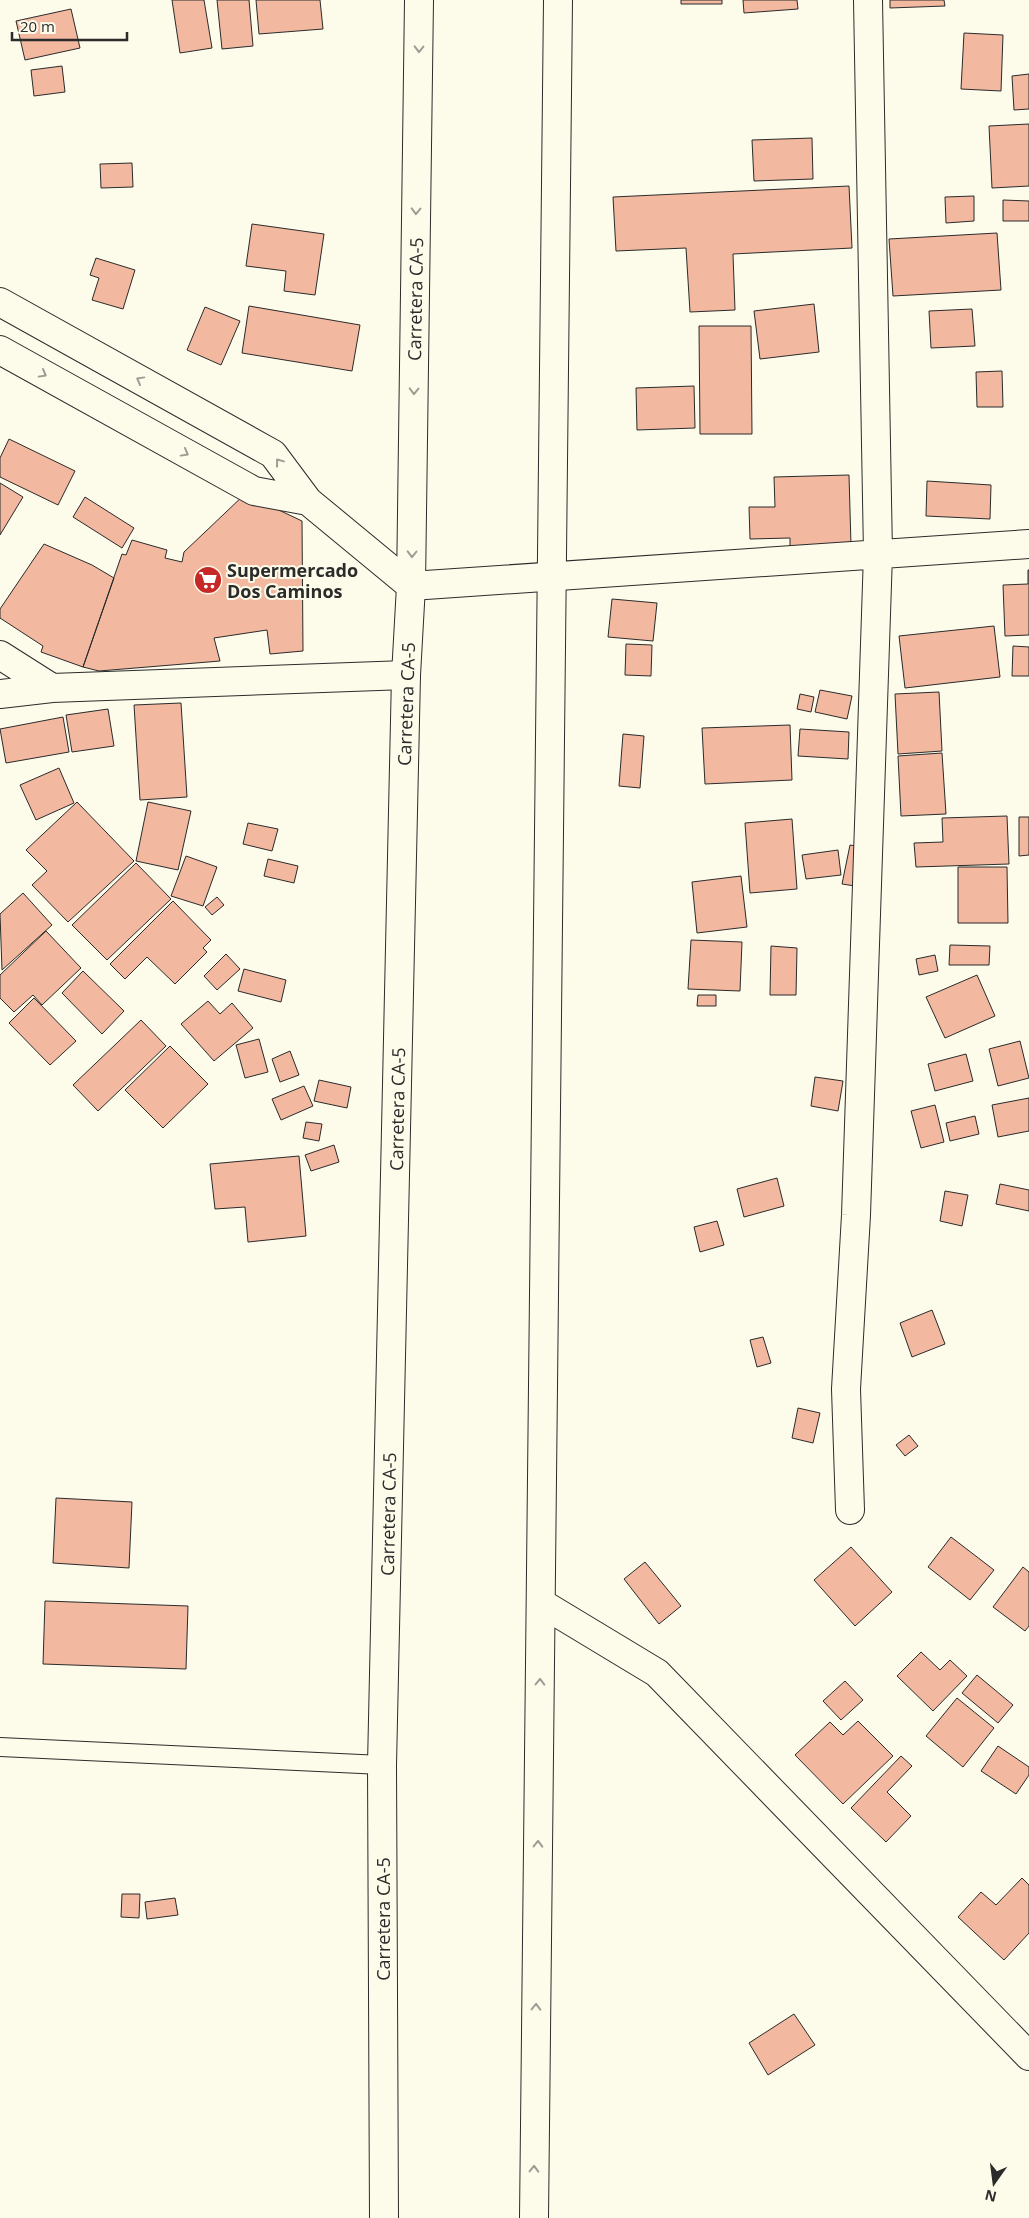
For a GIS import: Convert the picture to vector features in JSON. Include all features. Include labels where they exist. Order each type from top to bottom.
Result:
[{"type":"main road","name":"Carretera CA-5","points":[[384,2218],[382,1765],[406,674],[411,586],[419,0]]},
{"type":"main road","points":[[534,2218],[558,0]]},
{"type":"main road","points":[[850,1510],[846,1389],[856,1215],[878,554],[868,0]]},
{"type":"main road","points":[[0,302],[272,454],[308,501],[411,586],[1029,544]]},
{"type":"main road","points":[[0,350],[254,491],[308,501]]},
{"type":"main road","points":[[0,655],[52,688]]},
{"type":"main road","points":[[0,694],[52,688],[406,674]]},
{"type":"main road","points":[[540,1603],[657,1673],[1029,2056]]},
{"type":"lane","points":[[0,1747],[382,1765]]},
{"type":"building","points":[[172,0],[204,0],[212,48],[180,53]]},
{"type":"building","points":[[217,0],[249,0],[253,46],[222,49]]},
{"type":"building","points":[[256,0],[320,0],[323,29],[259,34]]},
{"type":"building","points":[[681,0],[722,0],[722,4],[681,4]]},
{"type":"building","points":[[743,0],[797,0],[798,9],[744,13]]},
{"type":"building","points":[[890,0],[944,0],[945,6],[890,8]]},
{"type":"building","points":[[71,9],[80,48],[25,60],[16,21]]},
{"type":"building","points":[[964,33],[1003,35],[1001,91],[961,89]]},
{"type":"building","points":[[62,66],[65,92],[34,96],[31,70]]},
{"type":"building","points":[[1029,74],[1029,109],[1014,110],[1012,76]]},
{"type":"building","points":[[1029,124],[1029,186],[992,188],[989,126]]},
{"type":"building","points":[[812,138],[813,179],[754,181],[752,140]]},
{"type":"building","points":[[132,163],[133,187],[101,188],[100,164]]},
{"type":"building","points":[[849,186],[852,248],[733,254],[735,310],[690,312],[686,248],[616,251],[613,197]]},
{"type":"building","points":[[974,196],[974,221],[946,223],[945,197]]},
{"type":"building","points":[[1003,200],[1029,201],[1029,221],[1003,221]]},
{"type":"building","points":[[252,224],[324,234],[315,295],[284,291],[286,271],[246,266]]},
{"type":"building","points":[[997,233],[1001,290],[893,296],[889,239]]},
{"type":"building","points":[[96,258],[135,270],[123,309],[92,300],[99,278],[90,275]]},
{"type":"building","points":[[814,304],[819,352],[760,359],[754,311]]},
{"type":"building","points":[[249,306],[360,325],[352,371],[242,353]]},
{"type":"building","points":[[205,307],[240,321],[221,365],[187,350]]},
{"type":"building","points":[[972,309],[975,346],[931,348],[929,311]]},
{"type":"building","points":[[699,326],[751,326],[752,434],[700,434]]},
{"type":"building","points":[[1002,371],[1003,407],[977,407],[976,372]]},
{"type":"building","points":[[694,386],[695,428],[637,430],[636,388]]},
{"type":"building","points":[[9,439],[75,471],[58,505],[0,477],[0,458]]},
{"type":"building","points":[[849,475],[851,545],[790,547],[790,538],[750,539],[749,507],[775,507],[774,477]]},
{"type":"building","points":[[927,481],[991,485],[990,519],[926,516]]},
{"type":"building","points":[[0,483],[23,497],[0,535]]},
{"type":"building","name":"Supermercado Dos Caminos","points":[[245,494],[302,521],[303,651],[270,654],[267,630],[214,638],[220,661],[99,671],[83,667],[122,554],[126,555],[132,540],[167,550],[165,558],[182,562],[184,552]]},
{"type":"building","points":[[85,497],[134,528],[122,548],[73,517]]},
{"type":"building","points":[[44,544],[92,565],[114,578],[83,667],[41,652],[43,646],[0,618],[0,609]]},
{"type":"building","points":[[1028,570],[1029,635],[1005,636],[1003,585],[1028,584]]},
{"type":"building","points":[[612,599],[657,603],[653,641],[608,637]]},
{"type":"building","points":[[994,626],[1000,677],[905,688],[899,636]]},
{"type":"building","points":[[626,644],[652,645],[651,676],[625,675]]},
{"type":"building","points":[[1013,646],[1029,647],[1029,676],[1012,676]]},
{"type":"building","points":[[820,690],[852,696],[847,719],[815,712]]},
{"type":"building","points":[[939,692],[942,751],[898,754],[895,694]]},
{"type":"building","points":[[800,694],[814,697],[811,712],[797,709]]},
{"type":"building","points":[[181,703],[187,797],[140,800],[134,705]]},
{"type":"building","points":[[108,709],[114,746],[72,752],[66,715]]},
{"type":"building","points":[[63,717],[69,752],[6,763],[0,729]]},
{"type":"building","points":[[790,725],[792,780],[705,784],[702,728]]},
{"type":"building","points":[[800,729],[849,732],[848,759],[798,756]]},
{"type":"building","points":[[623,734],[644,736],[640,788],[619,786]]},
{"type":"building","points":[[942,753],[946,814],[901,816],[898,756]]},
{"type":"building","points":[[59,768],[74,803],[36,820],[20,785]]},
{"type":"building","points":[[77,802],[134,861],[68,922],[32,885],[47,871],[26,850]]},
{"type":"building","points":[[148,802],[191,811],[178,870],[136,861]]},
{"type":"building","points":[[1007,816],[1009,864],[916,867],[914,843],[943,842],[942,818]]},
{"type":"building","points":[[1019,817],[1029,817],[1029,855],[1019,856]]},
{"type":"building","points":[[792,819],[797,889],[750,893],[745,823]]},
{"type":"building","points":[[248,823],[278,829],[272,851],[243,844]]},
{"type":"building","points":[[850,845],[862,847],[855,886],[842,884]]},
{"type":"building","points":[[838,850],[841,875],[806,879],[802,855]]},
{"type":"building","points":[[186,856],[217,867],[203,906],[171,896]]},
{"type":"building","points":[[268,859],[298,866],[294,883],[264,876]]},
{"type":"building","points":[[136,863],[171,899],[107,960],[72,925]]},
{"type":"building","points":[[958,867],[1007,867],[1008,923],[958,923]]},
{"type":"building","points":[[741,876],[747,927],[697,933],[692,882]]},
{"type":"building","points":[[23,893],[52,925],[2,970],[0,914]]},
{"type":"building","points":[[217,897],[224,905],[212,915],[205,907]]},
{"type":"building","points":[[173,901],[211,940],[203,948],[207,952],[175,984],[147,957],[125,979],[110,964]]},
{"type":"building","points":[[46,931],[81,968],[42,1005],[33,995],[14,1012],[0,998],[0,975]]},
{"type":"building","points":[[691,940],[742,942],[740,991],[688,989]]},
{"type":"building","points":[[950,945],[990,946],[989,965],[949,965]]},
{"type":"building","points":[[771,946],[797,948],[796,995],[770,995]]},
{"type":"building","points":[[226,954],[240,969],[217,990],[204,976]]},
{"type":"building","points":[[935,955],[938,971],[919,975],[916,959]]},
{"type":"building","points":[[244,969],[286,980],[281,1002],[238,991]]},
{"type":"building","points":[[83,971],[124,1011],[102,1034],[62,993]]},
{"type":"building","points":[[977,975],[995,1016],[945,1038],[926,997]]},
{"type":"building","points":[[698,995],[716,995],[716,1006],[697,1006]]},
{"type":"building","points":[[34,998],[76,1041],[50,1065],[9,1023]]},
{"type":"building","points":[[208,1001],[220,1014],[232,1003],[253,1028],[214,1061],[181,1024]]},
{"type":"building","points":[[141,1020],[166,1046],[98,1111],[73,1085]]},
{"type":"building","points":[[259,1039],[268,1072],[245,1078],[236,1045]]},
{"type":"building","points":[[1020,1041],[1029,1078],[998,1086],[989,1049]]},
{"type":"building","points":[[170,1046],[208,1084],[163,1128],[125,1090]]},
{"type":"building","points":[[290,1051],[299,1075],[280,1082],[272,1059]]},
{"type":"building","points":[[966,1054],[973,1081],[935,1091],[928,1064]]},
{"type":"building","points":[[815,1077],[843,1081],[838,1111],[811,1106]]},
{"type":"building","points":[[319,1080],[351,1087],[347,1108],[314,1101]]},
{"type":"building","points":[[304,1086],[313,1106],[281,1120],[272,1099]]},
{"type":"building","points":[[1029,1098],[1029,1131],[998,1137],[992,1105]]},
{"type":"building","points":[[935,1105],[944,1142],[921,1148],[911,1111]]},
{"type":"building","points":[[975,1116],[979,1134],[950,1141],[946,1123]]},
{"type":"building","points":[[306,1122],[322,1124],[319,1141],[303,1138]]},
{"type":"building","points":[[334,1145],[339,1162],[311,1171],[305,1155]]},
{"type":"building","points":[[299,1156],[306,1236],[248,1242],[245,1207],[215,1209],[210,1164]]},
{"type":"building","points":[[777,1178],[784,1206],[744,1217],[737,1189]]},
{"type":"building","points":[[1000,1184],[1029,1190],[1029,1211],[996,1204]]},
{"type":"building","points":[[945,1191],[968,1195],[962,1226],[940,1221]]},
{"type":"building","points":[[717,1221],[724,1245],[700,1252],[694,1227]]},
{"type":"building","points":[[932,1310],[945,1344],[912,1357],[900,1323]]},
{"type":"building","points":[[763,1337],[771,1363],[757,1367],[750,1340]]},
{"type":"building","points":[[798,1408],[820,1413],[813,1443],[792,1438]]},
{"type":"building","points":[[909,1435],[918,1446],[905,1456],[896,1445]]},
{"type":"building","points":[[56,1498],[132,1502],[129,1568],[53,1563]]},
{"type":"building","points":[[951,1537],[994,1570],[970,1600],[928,1567]]},
{"type":"building","points":[[851,1547],[892,1592],[855,1626],[814,1580]]},
{"type":"building","points":[[645,1562],[681,1606],[659,1624],[624,1579]]},
{"type":"building","points":[[1023,1567],[1029,1572],[1029,1626],[1025,1631],[993,1607]]},
{"type":"building","points":[[45,1601],[188,1606],[186,1669],[43,1664]]},
{"type":"building","points":[[921,1652],[940,1670],[950,1660],[967,1676],[933,1711],[897,1676]]},
{"type":"building","points":[[977,1675],[1013,1705],[998,1723],[962,1693]]},
{"type":"building","points":[[845,1681],[863,1700],[841,1720],[823,1701]]},
{"type":"building","points":[[957,1698],[994,1728],[963,1767],[926,1736]]},
{"type":"building","points":[[858,1721],[893,1756],[843,1804],[795,1755],[830,1722],[843,1735]]},
{"type":"building","points":[[998,1746],[1029,1767],[1029,1775],[1016,1794],[981,1771]]},
{"type":"building","points":[[901,1756],[912,1766],[887,1792],[911,1816],[886,1842],[851,1808]]},
{"type":"building","points":[[1022,1878],[1029,1885],[1029,1933],[1004,1960],[958,1917],[981,1892],[996,1905]]},
{"type":"building","points":[[122,1894],[140,1894],[139,1918],[121,1917]]},
{"type":"building","points":[[175,1898],[178,1915],[147,1919],[145,1902]]},
{"type":"building","points":[[794,2014],[815,2045],[768,2075],[749,2043]]},
{"type":"place","name":"Supermercado Dos Caminos","points":[[208,580]]}]
